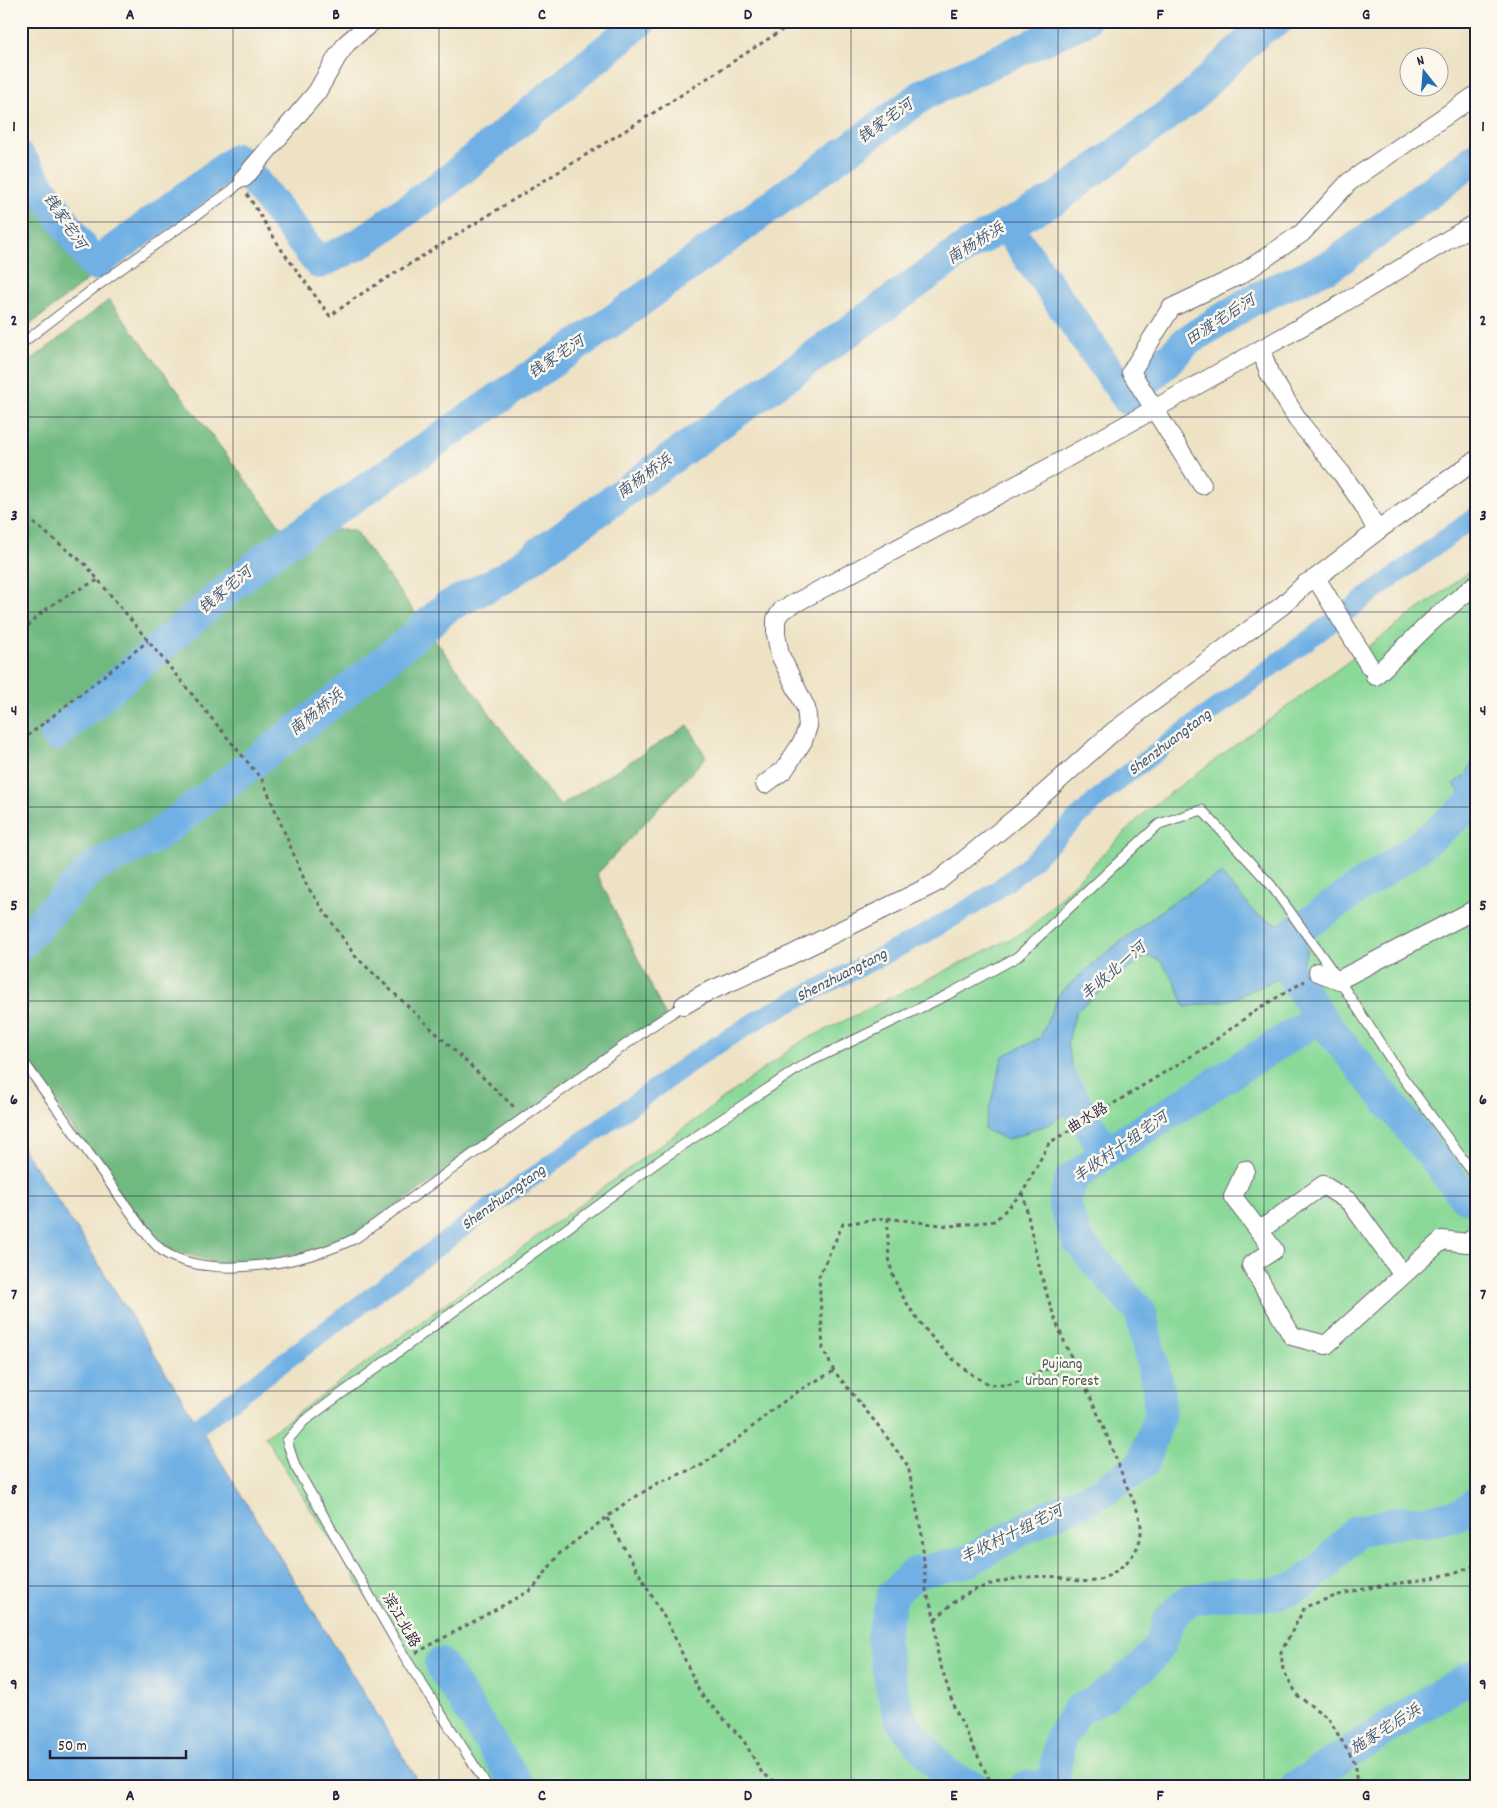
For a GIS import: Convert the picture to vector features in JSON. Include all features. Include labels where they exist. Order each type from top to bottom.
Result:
[{"type":"street","points":[[246,176],[317,92],[336,57],[347,43],[373,21]]},
{"type":"street","points":[[1202,485],[1131,372],[1171,308],[1240,275],[1302,233],[1349,182],[1476,95]]},
{"type":"street","points":[[765,784],[784,770],[803,741],[808,726],[806,708],[780,655],[776,634],[776,620],[782,610],[1054,465],[1151,405],[1261,349],[1335,308],[1476,223]]},
{"type":"street","points":[[1261,349],[1269,372],[1300,423],[1342,474],[1364,506],[1377,531]]},
{"type":"street","points":[[684,1006],[703,994],[791,955],[936,883],[1029,807],[1114,731],[1283,605],[1304,584],[1318,581],[1377,531],[1476,460]]},
{"type":"street","points":[[1318,581],[1373,672],[1476,584]]},
{"type":"street","points":[[1318,972],[1339,980],[1476,909]]},
{"type":"street","points":[[1245,1170],[1233,1197],[1274,1250],[1250,1265],[1292,1336],[1326,1345],[1442,1240],[1467,1243],[1476,1236]]},
{"type":"street","points":[[1259,1231],[1323,1185],[1350,1202],[1403,1275]]},
{"type":"lane","points":[[21,344],[97,286],[232,190],[246,176]]},
{"type":"lane","name":"滨江北路","points":[[488,1787],[406,1659],[295,1466],[288,1441],[304,1421],[659,1161],[803,1066],[947,995],[1017,957],[1160,824],[1202,810],[1271,884],[1339,980]]},
{"type":"lane","points":[[1339,980],[1400,1075],[1476,1177]]},
{"type":"lane","points":[[21,1058],[144,1232],[157,1246],[168,1255],[190,1262],[231,1267],[262,1266],[306,1257],[340,1246],[356,1238],[646,1030],[684,1006]]},
{"type":"path","points":[[246,176],[281,249],[330,316],[358,296],[647,117],[796,21]]},
{"type":"path","points":[[21,513],[86,565],[264,781],[307,886],[355,956],[525,1116]]},
{"type":"path","points":[[21,642],[29,625],[56,602],[76,589],[99,580]]},
{"type":"path","points":[[21,741],[148,641]]},
{"type":"path","name":"曲水路","points":[[834,1370],[823,1349],[819,1276],[843,1224],[888,1218],[950,1226],[995,1221],[1023,1192],[1049,1143],[1206,1047],[1259,1008],[1318,972]]},
{"type":"path","points":[[935,1619],[958,1599],[972,1592],[1017,1578],[1054,1577],[1099,1580],[1129,1561],[1138,1546],[1142,1534],[1141,1522],[1059,1328],[1047,1294],[1034,1246],[1023,1192]]},
{"type":"path","points":[[888,1218],[887,1242],[892,1271],[900,1292],[918,1321],[941,1347],[974,1376],[988,1384],[1008,1385],[1074,1361]]},
{"type":"path","points":[[406,1659],[533,1590],[560,1553],[607,1518],[658,1483],[702,1465],[737,1440],[772,1410],[834,1370],[908,1466],[922,1535],[926,1590],[935,1619],[938,1657],[954,1707],[993,1787]]},
{"type":"path","points":[[607,1518],[671,1629],[700,1693],[744,1741],[762,1773],[784,1787]]},
{"type":"path","points":[[1356,1787],[1356,1765],[1329,1719],[1298,1696],[1283,1670],[1281,1652],[1305,1607],[1349,1592],[1408,1583],[1476,1565]]},
{"type":"green space","points":[[21,168],[91,277],[21,332]]},
{"type":"green space","points":[[109,300],[282,528],[354,530],[560,806],[688,725],[706,757],[597,874],[666,1017],[340,1246],[231,1267],[157,1246],[139,1225],[21,1053],[21,368]]},
{"type":"green space","name":"Pujiang Urban Forest","points":[[1476,567],[1476,1787],[488,1787],[265,1437],[799,1043],[1028,930],[1146,811]]},
{"type":"water","points":[[1476,752],[1476,816],[1454,784],[1467,774]]},
{"type":"water","points":[[1221,874],[1257,915],[1273,923],[1288,924],[1307,950],[1301,969],[1229,1000],[1185,1007],[1175,982],[1160,960],[1145,956],[1076,1011],[1067,1045],[1075,1080],[1085,1101],[1049,1124],[1007,1140],[984,1129],[1003,1056],[1040,1038],[1059,994],[1103,955],[1174,901]]},
{"type":"water","points":[[21,1146],[82,1237],[422,1787],[21,1787]]},
{"type":"waterway","name":"钱家宅河","points":[[21,159],[94,265],[237,159],[319,263],[361,243],[450,179],[641,21]]},
{"type":"waterway","name":"钱家宅河","points":[[56,735],[265,558],[618,317],[926,93],[1084,21]]},
{"type":"waterway","name":"南杨桥浜","points":[[21,943],[92,868],[154,838],[306,723],[404,645],[447,607],[504,578],[971,244],[1057,198],[1189,99],[1261,29],[1277,21]]},
{"type":"waterway","name":"田渡宅后河","points":[[1006,225],[1128,399],[1187,341],[1252,300],[1334,264],[1476,158]]},
{"type":"waterway","name":"Shenzhuangtang","points":[[198,1426],[460,1230],[698,1057],[760,1018],[925,934],[986,898],[1023,870],[1097,799],[1128,773],[1476,516]]},
{"type":"waterway","name":"丰收北一河","points":[[1264,962],[1273,947],[1418,847],[1476,800]]},
{"type":"waterway","points":[[1273,947],[1320,1017]]},
{"type":"waterway","name":"丰收村十组宅河","points":[[974,1787],[947,1775],[901,1720],[892,1690],[882,1638],[893,1594],[915,1573],[969,1561],[1048,1516],[1100,1493],[1143,1464],[1160,1414],[1158,1386],[1141,1313],[1077,1240],[1064,1204],[1070,1180],[1106,1153],[1320,1017],[1465,1197]]},
{"type":"waterway","name":"丰收北一河","points":[[1054,1068],[1106,1153]]},
{"type":"waterway","points":[[1053,1784],[1060,1739],[1077,1711],[1102,1697],[1144,1665],[1159,1647],[1170,1618],[1189,1600],[1235,1593],[1272,1595],[1300,1586],[1323,1567],[1355,1532],[1398,1522],[1428,1521],[1461,1514],[1476,1503]]},
{"type":"waterway","points":[[440,1664],[519,1787]]},
{"type":"waterway","name":"施家宅后浜","points":[[1295,1787],[1444,1692],[1476,1674]]},
{"type":"waterway","name":"丰收村十组宅河","points":[[1025,1787],[1053,1784],[1058,1787]]}]
